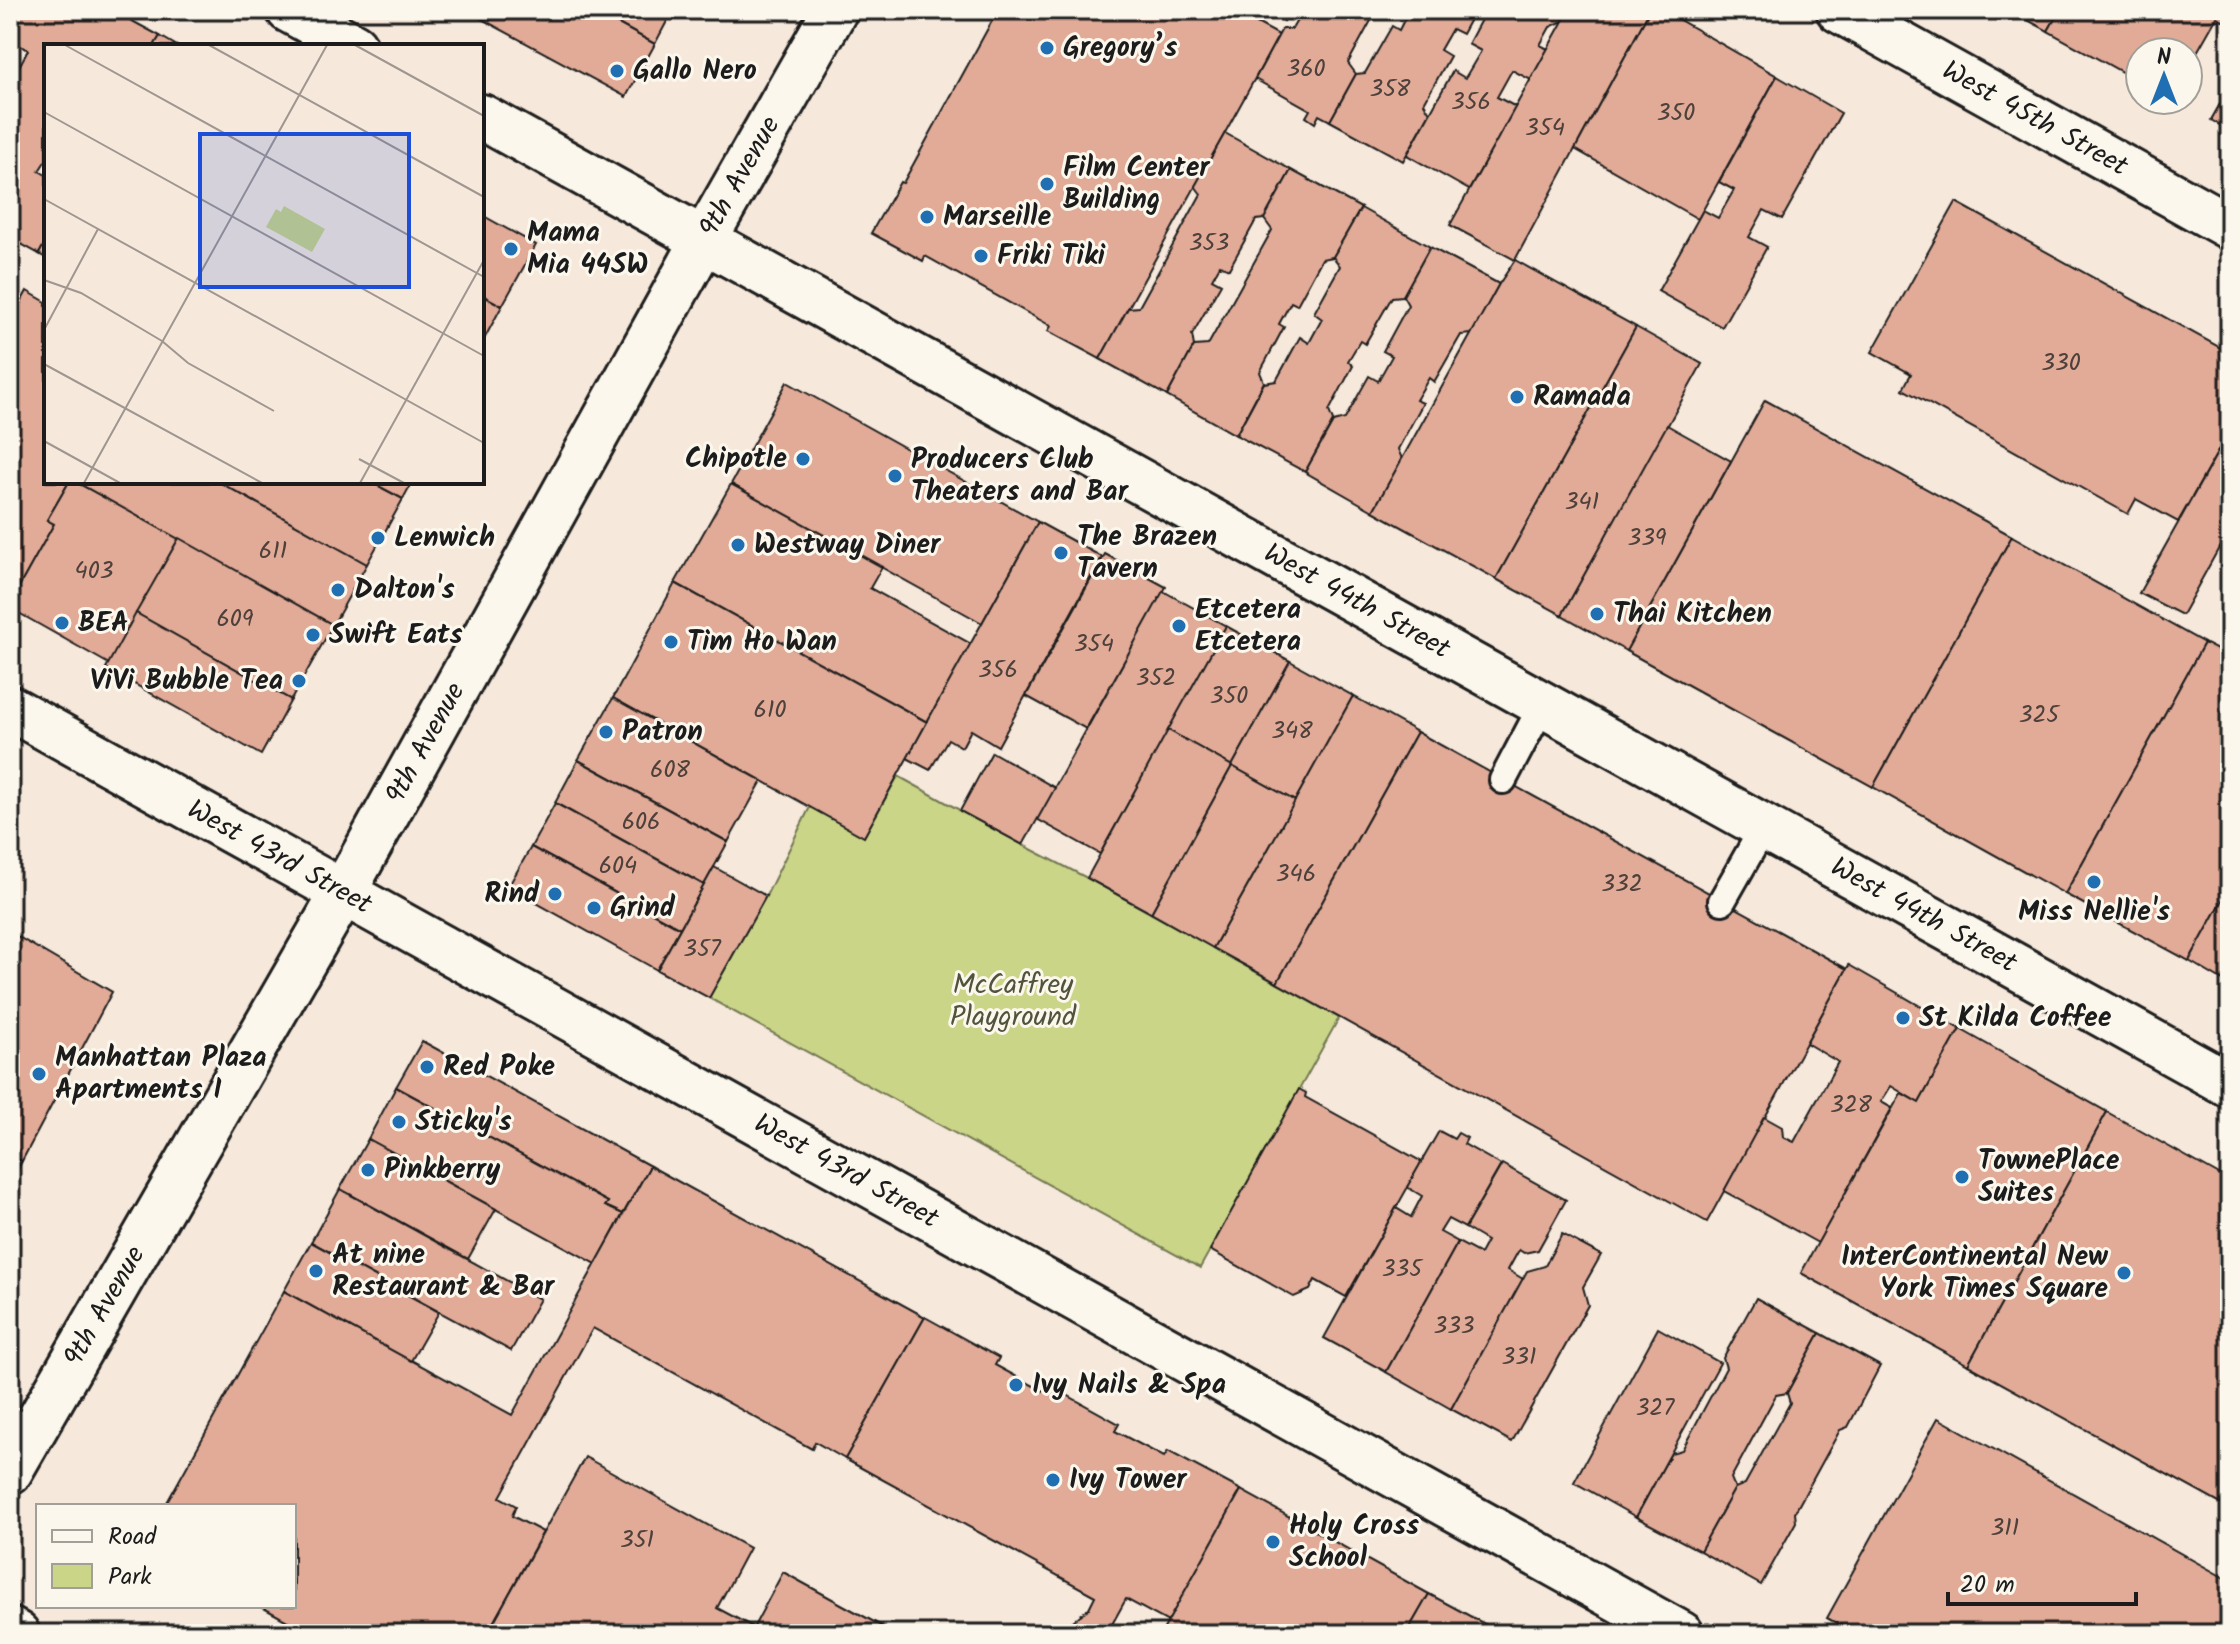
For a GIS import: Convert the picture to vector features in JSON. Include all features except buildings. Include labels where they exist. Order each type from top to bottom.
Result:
[{"type":"street","points":[[289,10],[350,44]]},
{"type":"street","name":"9th Avenue","points":[[10,1471],[343,893],[704,240],[835,10]]},
{"type":"street","name":"West 45th Street","points":[[1839,10],[2230,227]]},
{"type":"street","name":"West 44th Street","points":[[484,118],[2230,1085]]},
{"type":"street","name":"West 43rd Street","points":[[10,708],[1681,1634]]},
{"type":"street","points":[[10,1630],[17,1634]]},
{"type":"lane","points":[[1503,780],[1543,704]]},
{"type":"lane","points":[[1722,901],[1764,827]]},
{"type":"green space","name":"McCaffrey Playground","points":[[898,776],[1339,1018],[1200,1268],[709,998],[766,896],[810,807],[864,837]]},
{"type":"place","name":"Gregory’s","points":[[1047,48]]},
{"type":"place","name":"Gallo Nero","points":[[617,71]]},
{"type":"place","name":"Film Center Building","points":[[1047,184]]},
{"type":"place","name":"Marseille","points":[[927,217]]},
{"type":"place","name":"Mama Mia 44SW","points":[[511,249]]},
{"type":"place","name":"Friki Tiki","points":[[981,256]]},
{"type":"place","name":"Ramada","points":[[1517,397]]},
{"type":"place","name":"Chipotle","points":[[803,459]]},
{"type":"place","name":"Producers Club Theaters and Bar","points":[[895,476]]},
{"type":"place","name":"Lenwich","points":[[378,538]]},
{"type":"place","name":"Westway Diner","points":[[738,545]]},
{"type":"place","name":"The Brazen Tavern","points":[[1061,553]]},
{"type":"place","name":"Dalton's","points":[[338,590]]},
{"type":"place","name":"Thai Kitchen","points":[[1597,614]]},
{"type":"place","name":"BEA","points":[[62,623]]},
{"type":"place","name":"Etcetera Etcetera","points":[[1179,626]]},
{"type":"place","name":"Swift Eats","points":[[313,635]]},
{"type":"place","name":"Tim Ho Wan","points":[[671,642]]},
{"type":"place","name":"ViVi Bubble Tea","points":[[299,681]]},
{"type":"place","name":"Patron","points":[[606,732]]},
{"type":"place","name":"Miss Nellie's","points":[[2094,882]]},
{"type":"place","name":"Rind","points":[[555,894]]},
{"type":"place","name":"Grind","points":[[594,908]]},
{"type":"place","name":"St Kilda Coffee","points":[[1903,1018]]},
{"type":"place","name":"Red Poke","points":[[427,1067]]},
{"type":"place","name":"Manhattan Plaza Apartments I","points":[[39,1074]]},
{"type":"place","name":"Sticky's","points":[[399,1122]]},
{"type":"place","name":"Pinkberry","points":[[368,1170]]},
{"type":"place","name":"TownePlace Suites","points":[[1962,1177]]},
{"type":"place","name":"At nine Restaurant & Bar","points":[[316,1271]]},
{"type":"place","name":"InterContinental New York Times Square","points":[[2124,1273]]},
{"type":"place","name":"Ivy Nails & Spa","points":[[1016,1385]]},
{"type":"place","name":"Ivy Tower","points":[[1053,1480]]},
{"type":"place","name":"Holy Cross School","points":[[1273,1542]]}]
